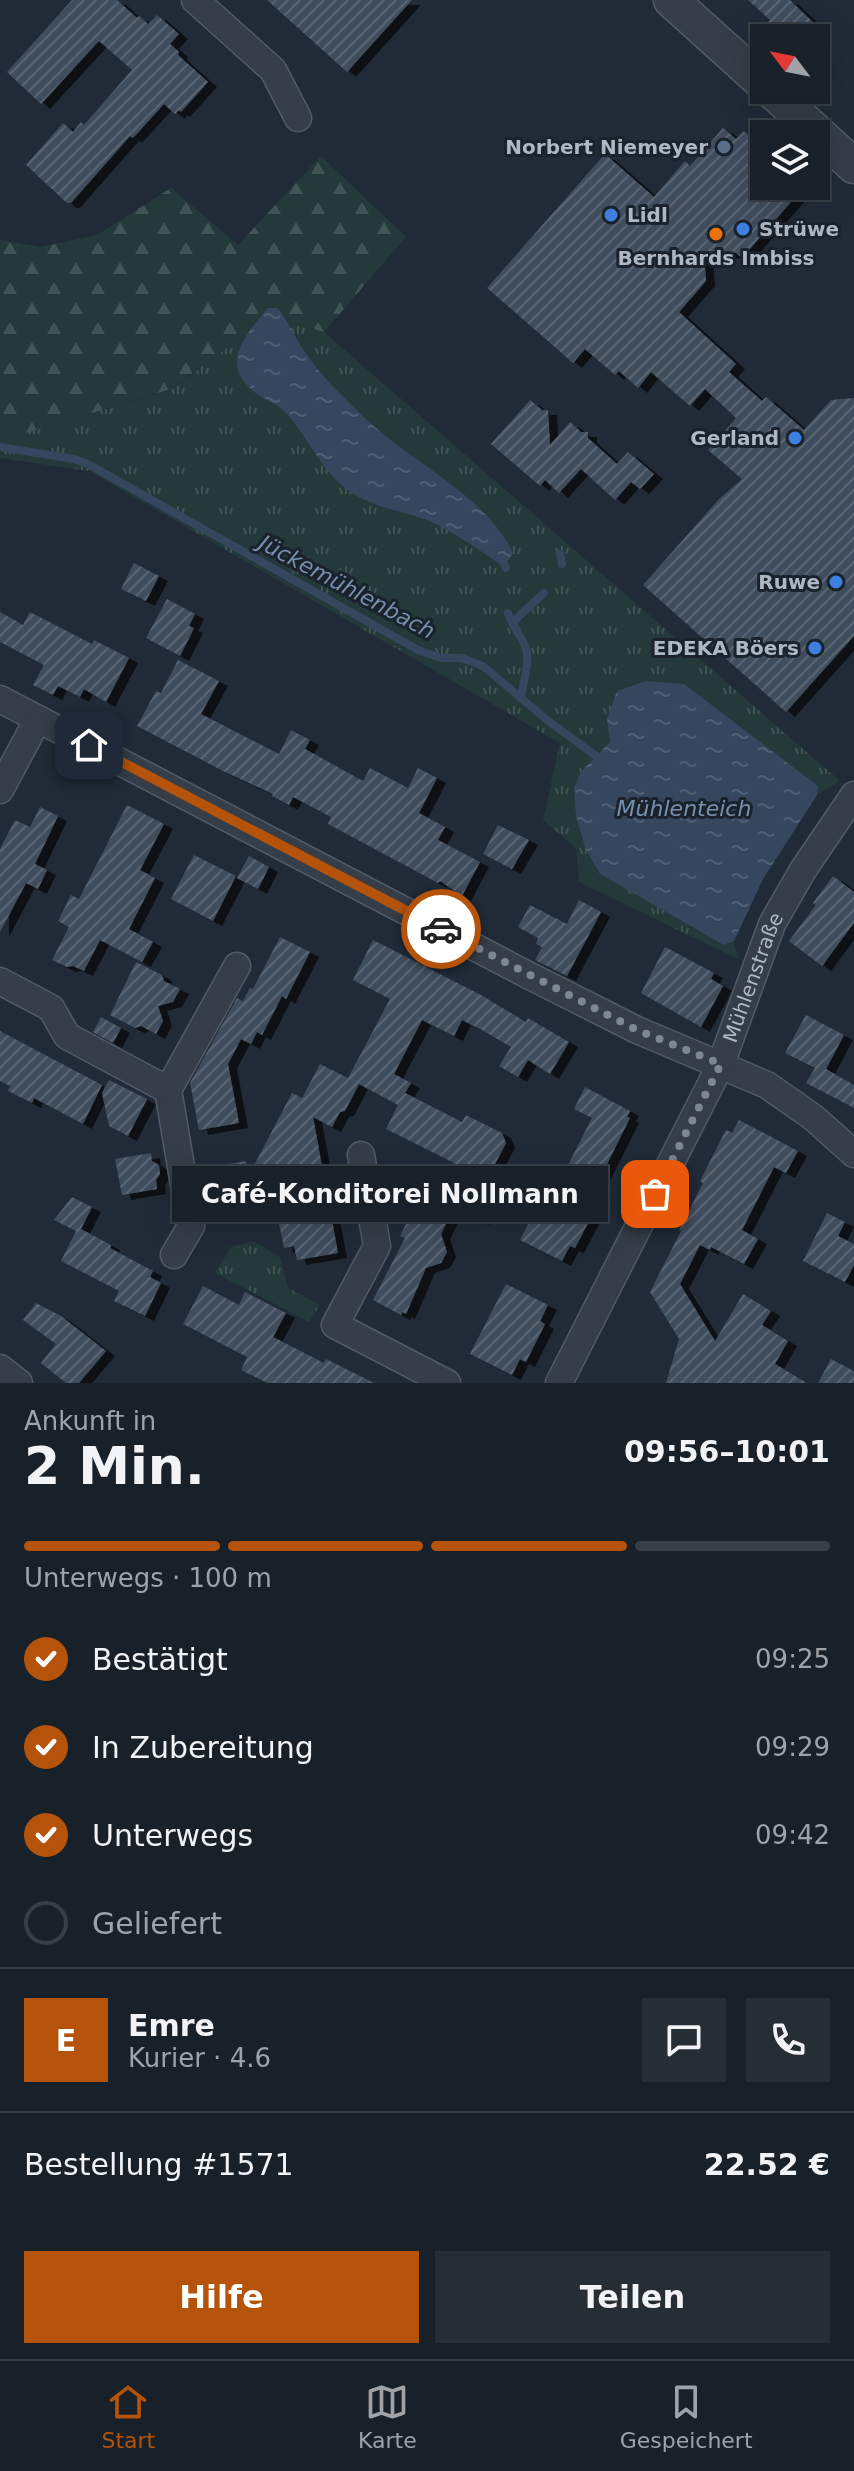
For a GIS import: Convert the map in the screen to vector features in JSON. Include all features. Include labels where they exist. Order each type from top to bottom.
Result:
[{"type":"street","points":[[195,0],[273,70],[298,118]]},
{"type":"street","points":[[671,0],[750,71]]},
{"type":"street","points":[[786,104],[854,166]]},
{"type":"street","points":[[0,699],[637,1030],[767,1085],[814,1118],[854,1154]]},
{"type":"street","points":[[0,790],[38,719]]},
{"type":"street","name":"Mühlenstraße","points":[[559,1383],[721,1064],[772,924],[803,870],[854,795]]},
{"type":"street","points":[[174,1255],[191,1226],[168,1090],[237,966]]},
{"type":"street","points":[[0,981],[51,1008],[67,1036],[168,1090]]},
{"type":"street","points":[[361,1155],[377,1246],[335,1325],[447,1383]]},
{"type":"street","points":[[0,1368],[19,1383]]},
{"type":"green space","points":[[321,156],[406,237],[324,332],[288,321],[277,308],[268,308],[248,332],[171,389],[0,441],[0,240],[41,247],[97,235],[171,188],[238,245]]},
{"type":"green space","points":[[268,308],[288,321],[324,332],[840,781],[817,795],[763,879],[734,941],[738,959],[579,882],[576,848],[543,820],[560,743],[89,471],[0,458],[0,441],[172,389],[248,332]]},
{"type":"green space","points":[[253,1241],[280,1257],[288,1288],[320,1305],[309,1322],[215,1273],[231,1247]]},
{"type":"water","points":[[268,308],[278,308],[316,368],[365,418],[484,513],[513,553],[507,562],[500,564],[427,520],[376,505],[348,490],[330,473],[287,414],[245,383],[237,362],[239,351]]},
{"type":"water","name":"Mühlenteich","points":[[646,681],[684,684],[818,786],[817,795],[763,879],[734,941],[724,945],[600,874],[585,847],[576,816],[574,788],[580,773],[610,742],[607,719],[617,691]]},
{"type":"building","points":[[72,0],[117,0],[148,24],[157,15],[179,34],[170,44],[179,52],[178,55],[208,82],[181,112],[179,110],[175,114],[164,104],[133,138],[130,136],[71,203],[67,203],[26,165],[63,123],[73,132],[81,122],[84,125],[132,70],[99,41],[41,104],[7,72]]},
{"type":"building","points":[[267,0],[412,0],[347,72]]},
{"type":"building","points":[[748,0],[790,0],[815,24],[766,24],[770,20]]},
{"type":"building","points":[[723,128],[736,139],[744,131],[750,136],[750,200],[793,200],[742,258],[736,253],[704,255],[706,281],[679,312],[736,364],[729,372],[762,401],[766,397],[804,430],[831,400],[854,398],[854,636],[786,712],[643,585],[719,499],[742,479],[708,450],[736,418],[705,389],[690,406],[651,372],[638,388],[619,371],[615,375],[585,349],[573,363],[487,288],[605,154],[654,197],[685,161],[690,166]]},
{"type":"building","points":[[530,400],[542,410],[548,410],[550,445],[570,422],[581,432],[588,432],[588,438],[617,464],[628,452],[654,474],[640,489],[631,482],[615,500],[581,469],[559,493],[545,480],[540,486],[491,444]]},
{"type":"building","points":[[134,563],[159,576],[146,601],[121,589]]},
{"type":"building","points":[[167,599],[195,614],[189,626],[194,628],[180,656],[146,638]]},
{"type":"building","points":[[0,612],[23,625],[30,612],[92,644],[94,640],[129,658],[106,702],[84,689],[80,697],[58,686],[53,695],[33,685],[44,665],[0,642]]},
{"type":"building","points":[[178,660],[219,681],[201,714],[279,754],[291,730],[310,740],[305,749],[363,781],[370,768],[408,788],[418,768],[437,778],[419,813],[445,827],[438,840],[480,862],[462,896],[440,881],[438,883],[328,824],[331,817],[293,797],[289,805],[137,726],[156,691],[161,693]]},
{"type":"building","points":[[127,805],[164,824],[140,870],[155,878],[129,929],[153,942],[142,962],[100,940],[84,971],[67,967],[52,960],[69,927],[58,921],[71,895],[79,899]]},
{"type":"building","points":[[40,807],[58,816],[35,864],[47,870],[38,889],[26,883],[0,932],[0,849],[15,820],[30,827]]},
{"type":"building","points":[[498,825],[529,840],[512,869],[483,854]]},
{"type":"building","points":[[194,855],[236,876],[213,921],[171,899]]},
{"type":"building","points":[[249,856],[269,867],[258,889],[237,878]]},
{"type":"building","points":[[833,876],[854,892],[854,923],[822,966],[789,941]]},
{"type":"building","points":[[579,900],[601,912],[567,976],[535,960],[542,947],[536,944],[538,938],[518,927],[530,905],[567,924]]},
{"type":"building","points":[[280,937],[310,952],[286,999],[282,996],[262,1035],[257,1032],[251,1044],[241,1039],[228,1064],[239,1123],[199,1130],[190,1083],[237,998],[243,1001],[250,988],[253,989]]},
{"type":"building","points":[[373,940],[569,1042],[550,1074],[528,1060],[518,1077],[499,1066],[511,1047],[462,1020],[454,1036],[422,1020],[394,1074],[411,1083],[405,1093],[462,1122],[466,1115],[502,1133],[506,1143],[481,1191],[492,1197],[480,1220],[455,1207],[441,1234],[447,1252],[441,1263],[426,1268],[406,1314],[402,1312],[401,1315],[373,1300],[405,1238],[400,1236],[412,1212],[392,1202],[403,1182],[436,1198],[454,1163],[386,1129],[398,1105],[359,1084],[345,1111],[340,1112],[332,1127],[313,1117],[338,1253],[297,1260],[294,1246],[284,1248],[273,1194],[213,1205],[206,1168],[246,1161],[248,1177],[292,1093],[302,1098],[320,1064],[348,1078],[390,999],[353,980]]},
{"type":"building","points":[[665,947],[714,973],[711,979],[723,986],[701,1027],[641,993]]},
{"type":"building","points":[[136,962],[162,975],[164,981],[180,989],[173,1002],[158,1006],[163,1021],[156,1034],[141,1026],[135,1028],[110,1015]]},
{"type":"building","points":[[806,1015],[844,1035],[826,1069],[854,1085],[854,1108],[806,1083],[815,1068],[785,1053]]},
{"type":"building","points":[[101,1017],[121,1028],[113,1043],[93,1032]]},
{"type":"building","points":[[0,1031],[102,1085],[83,1124],[34,1098],[32,1103],[8,1091],[10,1086],[0,1081]]},
{"type":"building","points":[[109,1080],[147,1099],[128,1136],[109,1126],[102,1093]]},
{"type":"building","points":[[585,1087],[630,1111],[627,1117],[630,1118],[594,1190],[597,1192],[589,1207],[595,1210],[575,1248],[570,1246],[562,1261],[520,1240],[555,1171],[563,1175],[592,1118],[574,1109]]},
{"type":"building","points":[[739,1120],[798,1151],[786,1173],[774,1167],[742,1230],[758,1239],[744,1264],[711,1247],[710,1250],[700,1245],[680,1284],[715,1341],[743,1294],[771,1311],[762,1325],[788,1341],[775,1364],[807,1383],[666,1383],[679,1339],[650,1292],[726,1130],[732,1133]]},
{"type":"building","points":[[151,1153],[152,1161],[159,1165],[157,1189],[122,1195],[115,1159]]},
{"type":"building","points":[[72,1197],[92,1207],[81,1229],[153,1271],[150,1277],[161,1283],[145,1316],[114,1301],[119,1291],[61,1261],[76,1231],[54,1220]]},
{"type":"building","points":[[827,1213],[845,1222],[838,1236],[854,1244],[854,1265],[845,1282],[803,1261]]},
{"type":"building","points":[[506,1284],[548,1305],[540,1321],[545,1324],[526,1362],[520,1359],[512,1375],[470,1354]]},
{"type":"building","points":[[203,1286],[239,1305],[245,1292],[286,1313],[273,1337],[324,1363],[326,1359],[374,1383],[267,1383],[241,1370],[247,1357],[183,1324]]},
{"type":"building","points":[[36,1303],[61,1316],[106,1351],[79,1383],[66,1383],[41,1363],[56,1344],[23,1320]]},
{"type":"building","points":[[831,1359],[854,1371],[854,1383],[818,1383]]},
{"type":"waterway","name":"Jückemühlenbach","points":[[0,447],[88,464],[418,650],[441,658],[462,658],[483,666],[547,720],[603,761]]},
{"type":"waterway","points":[[560,554],[562,564]]},
{"type":"waterway","points":[[504,564],[506,568]]},
{"type":"waterway","points":[[513,625],[544,593]]},
{"type":"waterway","points":[[508,613],[527,655],[521,697]]},
{"type":"way so far","points":[[441,929],[637,1030],[721,1064],[655,1194]]},
{"type":"place","name":"Norbert Niemeyer","points":[[724,147]]},
{"type":"place","name":"Lidl","points":[[611,215]]},
{"type":"place","name":"Strüwe","points":[[743,229]]},
{"type":"place","name":"Bernhards Imbiss","points":[[716,234]]},
{"type":"place","name":"Gerland","points":[[795,438]]},
{"type":"place","name":"Ruwe","points":[[836,582]]},
{"type":"place","name":"EDEKA Böers","points":[[815,648]]},
{"type":"place","name":"Café-Konditorei Nollmann","points":[[655,1194]]},
{"type":"route","points":[[89,745],[441,929]]}]
